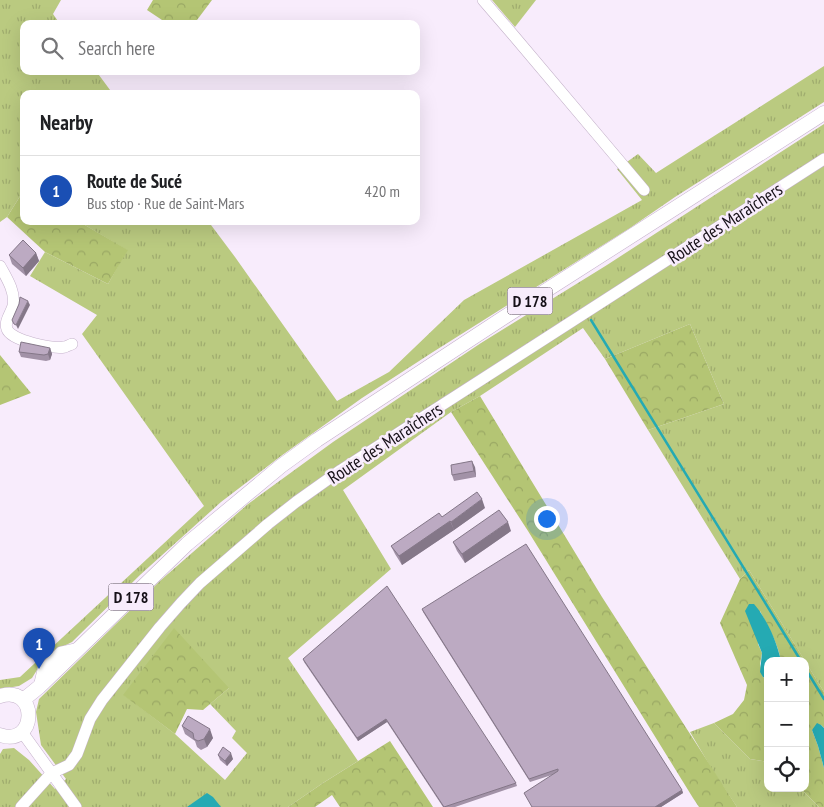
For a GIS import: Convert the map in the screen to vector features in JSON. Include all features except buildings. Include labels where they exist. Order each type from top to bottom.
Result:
[{"type":"main road","name":"D 178","points":[[23,700],[39,687],[187,544],[281,466],[317,440],[503,318],[824,113]]},
{"type":"main road","points":[[0,696],[5,694],[18,696],[27,705],[30,716],[22,732],[16,736],[0,736]]},
{"type":"street","points":[[482,0],[644,190]]},
{"type":"street","name":"Route des Maraîchers","points":[[21,807],[51,774],[69,765],[77,754],[90,719],[102,700],[160,627],[200,583],[268,524],[341,470],[824,159]]},
{"type":"street","points":[[0,266],[12,290],[13,306],[6,323],[7,330],[12,336],[19,340],[43,345],[63,347],[72,344]]},
{"type":"street","points":[[22,732],[76,807]]},
{"type":"green space","points":[[0,0],[61,0],[53,14],[57,20],[20,20],[20,75],[99,75],[110,90],[20,90],[20,196],[7,217],[0,222]]},
{"type":"green space","points":[[153,0],[212,0],[197,20],[162,20],[147,10]]},
{"type":"green space","points":[[492,0],[536,0],[515,27]]},
{"type":"green space","points":[[824,66],[824,102],[362,398],[221,502],[140,575],[72,642],[56,650],[42,662],[32,678],[19,686],[0,689],[0,680],[20,677],[204,506],[82,334],[97,315],[30,276],[45,252],[108,284],[127,250],[85,225],[211,225],[337,401],[389,372],[464,300],[642,200],[617,169],[638,154],[656,173]]},
{"type":"green space","points":[[824,124],[824,692],[809,668],[809,657],[802,657],[749,570],[740,579],[648,430],[724,404],[690,324],[605,359],[583,328],[480,396],[451,412],[343,490],[391,569],[288,658],[358,761],[288,807],[0,807],[0,754],[3,749],[14,748],[29,760],[55,789],[66,779],[41,745],[36,712],[39,699],[161,580],[248,504],[333,442],[481,343],[607,265]],"holes":[[[229,688],[210,704],[236,731],[232,738],[247,753],[225,780],[175,734],[124,695]]]},
{"type":"green space","points":[[20,196],[20,225],[85,225],[128,250],[108,284],[45,252],[7,217]]},
{"type":"green space","points":[[690,324],[724,404],[648,430],[605,359]]},
{"type":"green space","points":[[0,355],[31,393],[0,405]]},
{"type":"green space","points":[[480,396],[602,597],[737,807],[699,807],[528,531],[451,412]]},
{"type":"green space","points":[[749,570],[803,657],[780,657],[775,641],[760,611],[758,644],[762,653],[760,664],[764,677],[764,761],[750,759],[714,723],[733,714],[744,700],[747,685],[720,623],[740,579]]},
{"type":"green space","points":[[174,628],[229,688],[203,710],[187,709],[175,734],[123,695]]},
{"type":"green space","points":[[809,668],[824,692],[824,728],[821,725],[812,730],[824,768],[824,807],[819,807],[804,792],[809,792]]},
{"type":"green space","points":[[714,723],[750,759],[764,761],[764,792],[804,792],[819,807],[737,807],[690,732]]},
{"type":"green space","points":[[390,741],[433,807],[340,807],[332,795],[315,807],[288,807],[323,783]]},
{"type":"water","points":[[749,604],[754,604],[771,631],[779,654],[780,657],[764,657],[764,677],[760,672],[762,653],[745,611]]},
{"type":"water","points":[[817,723],[824,728],[824,768],[812,730]]},
{"type":"water","points":[[207,793],[221,807],[187,807]]},
{"type":"waterway","points":[[591,320],[799,657]]},
{"type":"waterway","points":[[809,675],[824,699]]},
{"type":"place","name":"Route de Sucé","points":[[39,669]]}]
